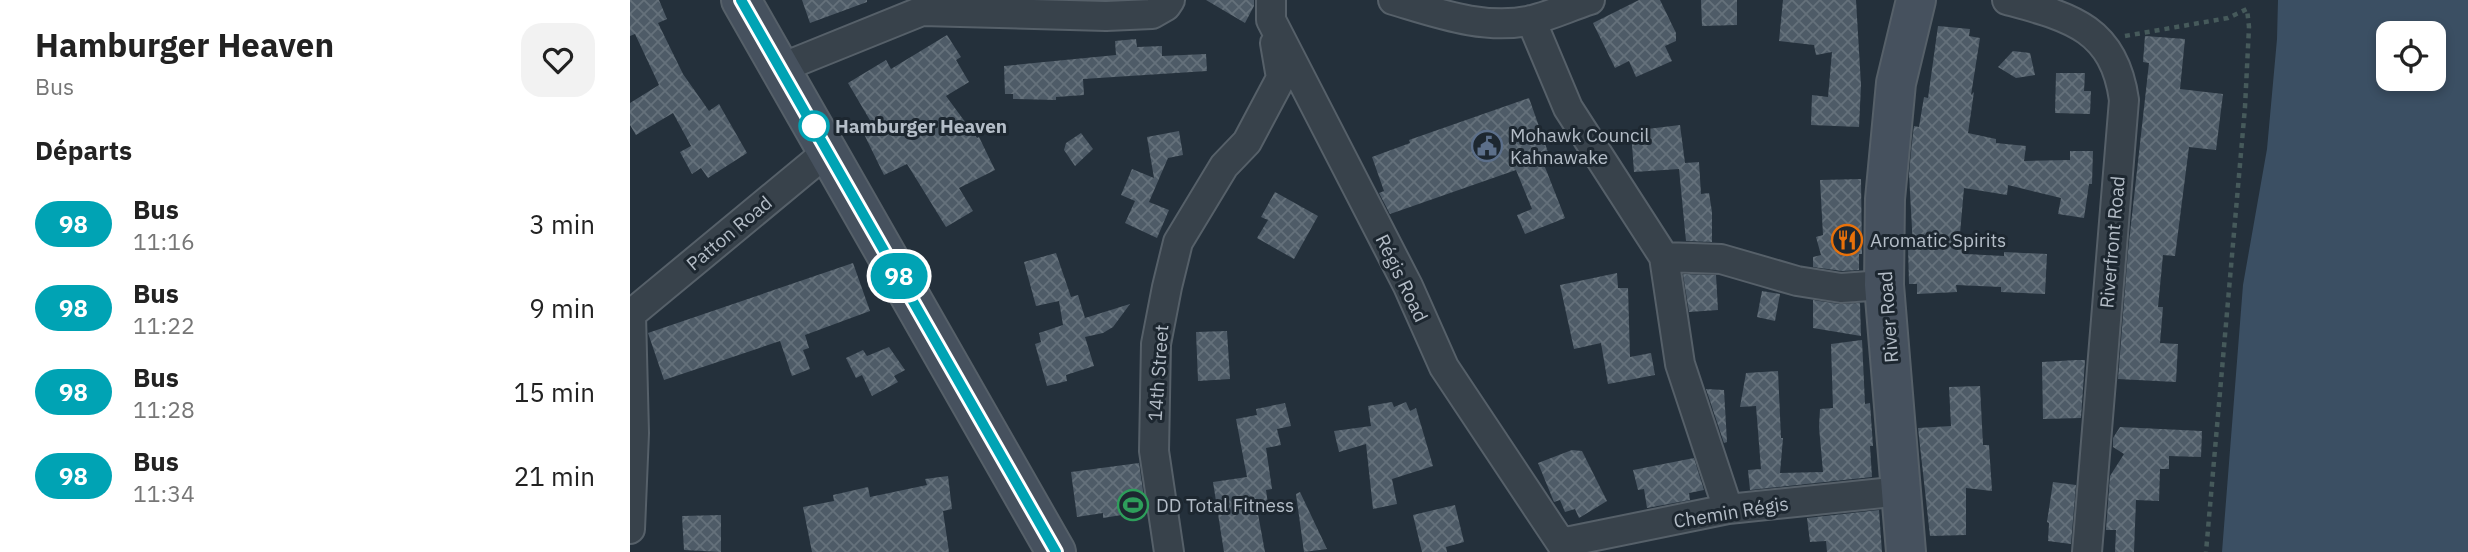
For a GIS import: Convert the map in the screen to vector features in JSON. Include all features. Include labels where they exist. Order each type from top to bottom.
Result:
[{"type":"street","points":[[741,0],[1056,552]]},
{"type":"street","points":[[781,68],[923,6],[1106,16],[1152,14],[1166,6],[1170,0]]},
{"type":"street","points":[[1393,0],[1454,18],[1496,23],[1531,20],[1590,0]]},
{"type":"street","name":"River Road","points":[[1906,552],[1884,285],[1885,199],[1896,83],[1916,0]]},
{"type":"street","name":"Riverfront Road","points":[[2007,0],[2060,15],[2086,28],[2110,53],[2121,79],[2124,100],[2087,552]]},
{"type":"street","name":"14th Street","points":[[1169,552],[1154,451],[1156,344],[1178,242],[1224,166],[1247,142],[1281,78],[1271,10]]},
{"type":"street","name":"Régis Road","points":[[1271,10],[1408,286],[1444,367],[1561,547]]},
{"type":"street","points":[[1531,20],[1568,108],[1664,257],[1680,364],[1728,509]]},
{"type":"street","name":"Patton Road","points":[[630,315],[828,151]]},
{"type":"street","points":[[1664,257],[1721,260],[1797,281],[1841,288],[1884,285]]},
{"type":"street","points":[[630,315],[634,433],[630,529]]},
{"type":"street","name":"Chemin Régis","points":[[1561,547],[1728,509],[1902,491]]},
{"type":"path","points":[[2206,552],[2245,107],[2248,0]]},
{"type":"path","points":[[2099,41],[2228,18],[2247,9]]},
{"type":"water","points":[[2278,0],[2468,0],[2468,552],[2222,552],[2243,285],[2267,149]]},
{"type":"building","points":[[630,0],[659,0],[667,19],[658,23],[683,74],[709,111],[719,104],[747,153],[708,178],[701,168],[692,174],[680,152],[691,146],[673,113],[636,135],[630,125],[630,103],[659,85],[635,34],[630,36]]},
{"type":"building","points":[[802,0],[867,0],[867,2],[810,23]]},
{"type":"building","points":[[1206,0],[1254,0],[1254,6],[1245,23]]},
{"type":"building","points":[[1639,0],[1660,0],[1676,33],[1676,41],[1665,46],[1672,61],[1636,77],[1629,61],[1615,68],[1593,23]]},
{"type":"building","points":[[1701,0],[1737,0],[1737,25],[1702,26]]},
{"type":"building","points":[[1783,0],[1856,0],[1861,85],[1859,127],[1811,125],[1812,95],[1828,97],[1832,52],[1816,55],[1814,45],[1779,41]]},
{"type":"building","points":[[1938,26],[1970,29],[1969,36],[1980,38],[1968,133],[1996,139],[1996,143],[2026,146],[2024,161],[2070,160],[2070,151],[2093,151],[2092,184],[2089,184],[2084,218],[2058,214],[2061,198],[2008,185],[2007,195],[1964,188],[1959,245],[1966,244],[1966,254],[2047,254],[2045,294],[2001,292],[2001,287],[1956,285],[1957,292],[1917,294],[1917,284],[1909,284],[1908,247],[1913,247],[1909,174],[1912,142],[1914,126],[1919,127],[1924,97],[1928,98]]},
{"type":"building","points":[[947,35],[961,57],[956,60],[969,82],[946,96],[977,138],[979,137],[995,170],[959,188],[973,211],[946,227],[907,164],[884,175],[863,132],[874,127],[848,83],[886,60],[891,69]]},
{"type":"building","points":[[2145,36],[2185,39],[2180,89],[2223,94],[2216,150],[2189,147],[2175,256],[2163,255],[2158,307],[2163,307],[2160,343],[2178,344],[2176,382],[2118,379],[2128,251],[2149,63],[2143,62]]},
{"type":"building","points":[[1136,39],[1137,47],[1162,46],[1162,56],[1206,54],[1207,71],[1083,79],[1084,95],[1056,97],[1056,100],[1013,99],[1013,94],[1005,94],[1004,66],[1116,55],[1115,41]]},
{"type":"building","points":[[2013,51],[2030,53],[2035,75],[2016,78],[1998,67]]},
{"type":"building","points":[[2056,73],[2085,73],[2084,91],[2091,91],[2090,114],[2055,113]]},
{"type":"building","points":[[1529,98],[1549,155],[1541,157],[1565,218],[1525,234],[1517,215],[1532,209],[1516,170],[1390,214],[1379,193],[1384,191],[1372,157],[1410,143],[1409,140]]},
{"type":"building","points":[[1680,125],[1685,163],[1699,162],[1701,194],[1709,193],[1712,242],[1686,241],[1679,169],[1634,172],[1631,131]]},
{"type":"building","points":[[1179,131],[1183,155],[1168,158],[1149,202],[1169,210],[1157,238],[1125,223],[1135,201],[1121,195],[1132,169],[1154,178],[1147,137]]},
{"type":"building","points":[[1081,133],[1093,149],[1075,166],[1064,150],[1066,143]]},
{"type":"building","points":[[1861,179],[1862,254],[1859,254],[1859,270],[1842,271],[1813,267],[1813,257],[1821,255],[1816,237],[1823,235],[1820,180]]},
{"type":"building","points":[[1275,192],[1318,216],[1294,259],[1257,238],[1268,220],[1261,217]]},
{"type":"building","points":[[1056,253],[1071,297],[1078,295],[1085,318],[1130,304],[1113,327],[1103,333],[1085,337],[1094,366],[1066,375],[1067,381],[1047,386],[1035,344],[1041,342],[1039,333],[1063,325],[1059,301],[1036,306],[1024,262]]},
{"type":"building","points":[[853,263],[870,311],[805,335],[809,348],[803,350],[810,369],[792,376],[780,341],[664,380],[648,333]]},
{"type":"building","points":[[1617,273],[1618,288],[1628,288],[1630,357],[1651,353],[1655,375],[1608,384],[1601,343],[1574,349],[1560,285]]},
{"type":"building","points":[[1683,274],[1716,275],[1718,310],[1689,312]]},
{"type":"building","points":[[1762,291],[1780,294],[1775,321],[1757,317]]},
{"type":"building","points":[[1813,300],[1839,304],[1860,303],[1861,336],[1813,328]]},
{"type":"building","points":[[1227,331],[1230,379],[1198,381],[1196,332]]},
{"type":"building","points":[[1862,340],[1865,404],[1870,403],[1872,477],[1750,490],[1748,470],[1761,469],[1756,406],[1740,407],[1746,373],[1778,371],[1783,438],[1780,473],[1823,472],[1820,409],[1833,408],[1831,344]]},
{"type":"building","points":[[889,347],[905,370],[894,376],[898,382],[872,396],[862,375],[856,378],[846,358],[863,350],[867,356]]},
{"type":"building","points":[[2085,360],[2081,418],[2043,419],[2042,362]]},
{"type":"building","points":[[1980,386],[1983,445],[1989,445],[1992,491],[1966,488],[1966,535],[1930,536],[1918,428],[1951,426],[1949,387]]},
{"type":"building","points":[[1706,389],[1724,390],[1727,442],[1724,443]]},
{"type":"building","points":[[1392,402],[1394,407],[1406,402],[1410,411],[1416,408],[1433,466],[1392,479],[1397,504],[1373,509],[1366,444],[1339,452],[1334,431],[1371,426],[1368,406]]},
{"type":"building","points":[[1285,403],[1291,426],[1277,429],[1281,445],[1266,448],[1272,489],[1266,490],[1269,511],[1258,514],[1265,552],[1224,552],[1213,482],[1247,477],[1236,419],[1257,415],[1256,409]]},
{"type":"building","points":[[2120,427],[2202,431],[2201,457],[2169,456],[2169,469],[2160,469],[2159,501],[2136,500],[2134,552],[2115,552],[2116,530],[2106,530],[2110,476],[2124,454],[2113,447],[2113,438]]},
{"type":"building","points":[[1572,450],[1582,451],[1607,501],[1579,518],[1575,509],[1565,512],[1560,500],[1554,502],[1538,463]]},
{"type":"building","points":[[1694,458],[1704,490],[1689,493],[1690,500],[1647,508],[1644,489],[1638,490],[1633,470]]},
{"type":"building","points":[[1139,463],[1146,511],[1103,518],[1103,513],[1077,517],[1071,472]]},
{"type":"building","points":[[948,476],[952,509],[943,511],[949,552],[812,552],[803,507],[834,501],[833,495],[868,487],[870,497],[927,485],[925,479]]},
{"type":"building","points":[[2053,482],[2076,485],[2071,544],[2048,541],[2047,522]]},
{"type":"building","points":[[1300,492],[1327,549],[1304,552],[1296,494]]},
{"type":"building","points":[[1455,505],[1464,542],[1446,547],[1447,552],[1422,552],[1413,515]]},
{"type":"building","points":[[1879,510],[1882,552],[1827,552],[1826,541],[1810,542],[1807,518]]},
{"type":"building","points":[[721,515],[721,552],[684,550],[682,516]]},
{"type":"bus line","name":"98","points":[[741,0],[1056,552]]},
{"type":"place","name":"Hamburger Heaven","points":[[814,126]]},
{"type":"place","name":"Mohawk Council Kahnawake","points":[[1487,146]]},
{"type":"place","name":"Aromatic Spirits","points":[[1847,240]]},
{"type":"place","name":"DD Total Fitness","points":[[1133,505]]}]
